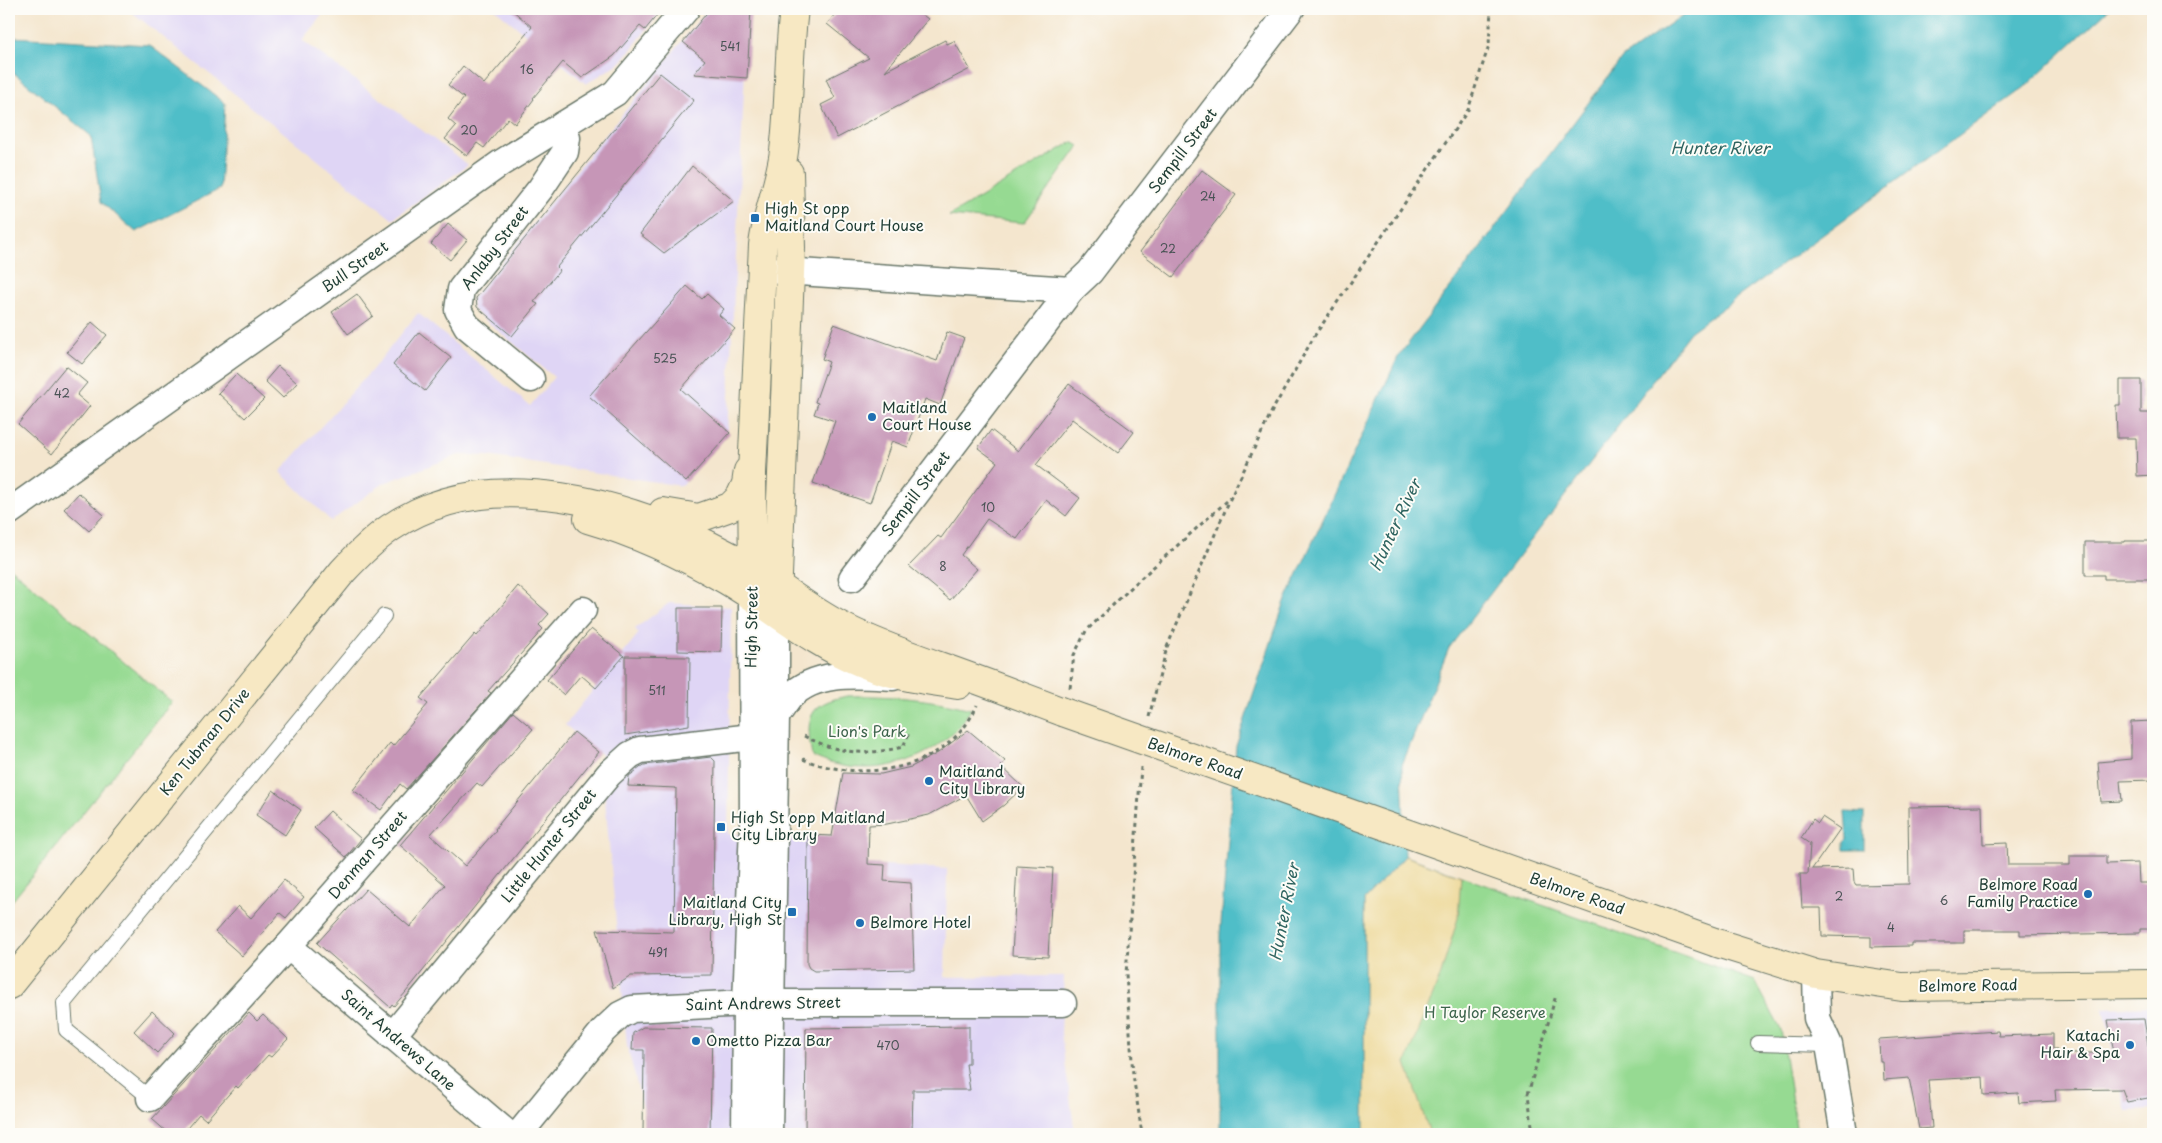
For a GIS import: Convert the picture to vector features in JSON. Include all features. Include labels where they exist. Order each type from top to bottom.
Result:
[{"type":"main road","name":"High Street","points":[[752,597],[754,569],[752,473],[763,245],[766,225],[784,154],[791,16]]},
{"type":"main road","name":"High Street","points":[[776,614],[791,248],[787,123]]},
{"type":"main road","points":[[550,495],[604,497],[683,517],[699,518],[730,507],[740,497],[746,484],[754,435]]},
{"type":"main road","name":"Ken Tubman Drive","points":[[9,985],[343,571],[362,550],[390,528],[414,514],[434,506],[502,493],[550,495],[643,517],[695,538],[754,569],[777,584]]},
{"type":"main road","name":"Ken Tubman Drive","points":[[414,514],[479,505],[508,504],[544,508],[576,516],[632,534],[676,554],[727,580],[776,614]]},
{"type":"main road","name":"Belmore Road","points":[[777,584],[824,617],[862,637],[1021,696]]},
{"type":"main road","name":"Belmore Road","points":[[776,614],[836,651],[863,664],[915,678],[1021,696],[1066,701],[1717,943],[1816,974],[1902,987],[2153,984]]},
{"type":"street","name":"Bull Street","points":[[9,512],[501,163],[615,93],[686,9]]},
{"type":"street","name":"Sempill Street","points":[[852,578],[1071,290],[1090,272],[1291,9]]},
{"type":"street","name":"Anlaby Street","points":[[532,379],[467,326],[458,310],[461,289],[541,188],[565,152],[567,138],[563,125]]},
{"type":"street","points":[[763,269],[1071,290]]},
{"type":"street","name":"High Street","points":[[752,597],[752,737],[763,824]]},
{"type":"street","name":"Denman Street","points":[[150,1098],[288,946],[583,610]]},
{"type":"street","name":"High Street","points":[[745,1134],[759,1002],[763,824],[776,716],[776,614]]},
{"type":"street","points":[[776,716],[790,697],[797,691],[826,678],[863,676],[915,678]]},
{"type":"street","name":"Little Hunter Street","points":[[392,1036],[609,774],[630,755],[640,750],[656,747],[752,737]]},
{"type":"street","name":"Saint Andrews Lane","points":[[288,946],[508,1134]]},
{"type":"street","points":[[1816,974],[1817,1018],[1829,1045],[1844,1134]]},
{"type":"street","name":"High Street","points":[[759,1002],[769,1134]]},
{"type":"street","name":"Saint Andrews Street","points":[[519,1134],[603,1031],[620,1015],[632,1009],[759,1002],[1064,1002]]},
{"type":"lane","points":[[150,1098],[66,1030],[64,1004],[384,616]]},
{"type":"lane","points":[[1758,1043],[1829,1045]]},
{"type":"path","points":[[1148,719],[1167,647],[1230,499],[1272,411],[1315,335],[1468,110],[1489,45],[1491,9]]},
{"type":"path","points":[[1066,701],[1074,655],[1086,631],[1140,579],[1230,499]]},
{"type":"path","points":[[803,760],[835,770],[853,772],[887,771],[917,762],[943,746],[966,725],[977,705]]},
{"type":"path","points":[[804,736],[823,746],[844,752],[862,754],[903,747],[909,733]]},
{"type":"path","points":[[1142,757],[1126,974],[1133,1075],[1142,1134]]},
{"type":"path","points":[[1533,1134],[1528,1094],[1556,995]]},
{"type":"shaded area","points":[[128,9],[327,9],[302,40],[468,165],[392,219]]},
{"type":"shaded area","points":[[495,9],[663,9],[621,62],[586,84]]},
{"type":"shaded area","points":[[708,9],[748,9],[727,435],[682,486],[488,456],[459,455],[384,483],[331,521],[280,472],[372,370],[418,313],[530,406],[554,377],[473,310],[472,299]]},
{"type":"shaded area","points":[[669,603],[731,607],[728,834],[869,836],[868,864],[947,869],[945,977],[1064,976],[1061,1033],[1075,1134],[650,1134],[627,1046],[601,754],[565,725],[639,633],[635,629]]},
{"type":"shaded area","name":"Katachi Hair & Spa","points":[[2153,1006],[2153,1110],[2127,1111],[2117,1074],[2104,1008]]},
{"type":"green space","points":[[1072,142],[1079,146],[1024,223],[949,216]]},
{"type":"green space","points":[[9,567],[172,702],[9,905]]},
{"type":"green space","name":"Lion's Park","points":[[848,696],[910,698],[971,709],[958,728],[941,743],[922,755],[901,763],[856,768],[833,764],[812,756],[810,743],[809,732],[812,714],[825,703]]},
{"type":"green space","name":"H Taylor Reserve","points":[[1405,856],[1755,981],[1781,1030],[1797,1134],[1364,1134]]},
{"type":"sand","points":[[1405,856],[1461,876],[1458,918],[1440,977],[1406,1063],[1430,1134],[1364,1134],[1364,900]]},
{"type":"water","name":"Hunter River","points":[[1691,9],[2109,9],[2025,87],[1690,332],[1449,648],[1402,765],[1405,856],[1364,900],[1364,1134],[1220,1134],[1220,935],[1236,746],[1284,604],[1398,357],[1622,58]]},
{"type":"water","points":[[12,37],[149,45],[225,103],[220,189],[136,232],[101,202],[91,136],[9,69],[9,43]]},
{"type":"water","points":[[1845,812],[1864,813],[1864,850],[1844,850],[1844,842],[1847,839]]},
{"type":"building","points":[[511,9],[662,9],[645,30],[640,26],[614,56],[582,78],[563,62],[533,98],[515,124],[508,118],[484,148],[477,143],[467,156],[445,139],[456,126],[448,119],[464,98],[448,85],[463,66],[484,84],[532,27]]},
{"type":"building","points":[[710,9],[751,9],[747,78],[694,74],[705,60],[683,42]]},
{"type":"building","points":[[839,9],[915,9],[928,19],[885,71],[945,40],[947,44],[954,41],[970,69],[837,138],[821,105],[835,98],[826,79],[869,58],[827,24]]},
{"type":"building","points":[[660,73],[694,100],[557,267],[560,270],[534,302],[538,304],[512,336],[477,307],[476,298]]},
{"type":"building","points":[[692,166],[734,201],[664,253],[640,234]]},
{"type":"building","points":[[1202,170],[1236,195],[1173,277],[1140,252]]},
{"type":"building","points":[[448,224],[467,240],[450,260],[431,244]]},
{"type":"building","points":[[687,286],[702,299],[707,294],[724,309],[719,315],[735,329],[681,389],[730,433],[686,482],[589,396]]},
{"type":"building","points":[[357,294],[373,316],[348,334],[332,312]]},
{"type":"building","points":[[92,322],[107,335],[82,364],[67,352]]},
{"type":"building","name":"Maitland Court House","points":[[834,324],[937,361],[947,332],[964,338],[940,405],[925,399],[908,447],[892,441],[870,503],[813,483],[835,421],[814,414],[818,403],[815,402],[829,362],[822,359]]},
{"type":"building","points":[[419,332],[451,358],[425,391],[393,365]]},
{"type":"building","points":[[66,366],[87,383],[77,395],[90,406],[52,454],[18,424]]},
{"type":"building","points":[[278,366],[297,383],[283,398],[265,381]]},
{"type":"building","points":[[236,374],[264,399],[245,418],[218,393]]},
{"type":"building","points":[[2120,380],[2141,380],[2141,413],[2153,413],[2153,475],[2137,476],[2136,438],[2117,438],[2116,405],[2120,405]]},
{"type":"building","points":[[1069,384],[1134,432],[1118,453],[1072,419],[1036,465],[1080,498],[1066,516],[1046,500],[1017,539],[987,519],[961,555],[977,569],[950,600],[909,566],[938,536],[941,538],[997,462],[978,448],[991,430],[1018,451]]},
{"type":"building","points":[[79,493],[104,515],[89,531],[64,509]]},
{"type":"building","points":[[2153,541],[2153,579],[2104,579],[2104,575],[2085,575],[2085,542]]},
{"type":"building","points":[[518,586],[549,614],[539,625],[543,629],[488,691],[491,693],[406,789],[400,784],[381,810],[353,790],[390,743],[393,746],[428,704],[420,698],[475,634],[477,636]]},
{"type":"building","points":[[678,608],[722,608],[721,652],[678,651]]},
{"type":"building","points":[[591,629],[624,656],[596,688],[581,675],[564,695],[547,680]]},
{"type":"building","points":[[625,656],[690,657],[689,725],[625,735]]},
{"type":"building","points":[[513,712],[533,729],[482,787],[477,783],[430,835],[465,866],[574,732],[599,752],[406,992],[394,1006],[392,1004],[390,1007],[317,943],[366,889],[410,927],[445,885],[400,845]]},
{"type":"building","points":[[2152,721],[2153,780],[2120,781],[2122,801],[2101,802],[2098,762],[2131,759],[2131,722]]},
{"type":"building","points":[[968,730],[1005,761],[1001,766],[1023,787],[1004,805],[982,821],[966,795],[929,815],[887,824],[869,825],[868,864],[885,865],[884,881],[911,883],[914,969],[814,971],[809,968],[807,964],[808,835],[832,836],[843,773],[881,774],[911,767],[938,753]]},
{"type":"building","points":[[711,757],[715,761],[712,975],[631,976],[613,988],[597,930],[674,932],[676,788],[628,786],[629,776],[644,765]]},
{"type":"building","points":[[273,790],[301,810],[285,835],[256,815]]},
{"type":"building","points":[[1982,806],[1983,844],[2007,843],[2008,865],[2070,865],[2070,856],[2106,856],[2106,864],[2138,863],[2139,883],[2153,883],[2153,929],[2140,929],[2140,933],[2020,935],[2020,930],[1964,930],[1964,943],[1911,943],[1911,946],[1871,947],[1871,937],[1822,936],[1821,908],[1802,908],[1800,874],[1808,874],[1810,844],[1801,838],[1813,819],[1818,823],[1822,817],[1840,829],[1812,869],[1853,868],[1856,885],[1909,884],[1908,807]]},
{"type":"building","points":[[330,811],[361,839],[346,857],[314,828]]},
{"type":"building","points":[[1017,866],[1053,868],[1048,957],[1012,955]]},
{"type":"building","points":[[284,880],[304,897],[286,918],[280,913],[242,956],[215,932],[238,906],[251,918]]},
{"type":"building","points":[[152,1011],[175,1033],[157,1053],[134,1031]]},
{"type":"building","points":[[249,1013],[257,1021],[263,1015],[288,1039],[271,1057],[268,1055],[238,1088],[236,1086],[206,1120],[199,1114],[182,1134],[169,1134],[152,1119]]},
{"type":"building","points":[[2144,1019],[2153,1076],[2153,1097],[2127,1102],[2122,1089],[2055,1090],[2056,1101],[2019,1103],[2018,1093],[1984,1095],[1983,1077],[1928,1080],[1932,1128],[1919,1129],[1909,1078],[1884,1080],[1883,1062],[1880,1062],[1879,1039],[1998,1031],[1999,1036],[2053,1034],[2053,1049],[2057,1049],[2057,1053],[2114,1053],[2108,1020]]},
{"type":"building","points":[[969,1026],[969,1064],[966,1064],[970,1090],[913,1090],[912,1134],[805,1134],[806,1028]]},
{"type":"building","points":[[643,1027],[712,1028],[710,1134],[643,1134],[644,1050],[632,1050],[633,1033]]},
{"type":"place","name":"High St opp Maitland Court House","points":[[755,218]]},
{"type":"place","name":"Maitland Court House","points":[[872,417]]},
{"type":"place","name":"Maitland City Library","points":[[929,781]]},
{"type":"place","name":"High St opp Maitland City Library","points":[[721,827]]},
{"type":"place","name":"Belmore Road Family Practice","points":[[2088,894]]},
{"type":"place","name":"Maitland City Library, High St","points":[[792,912]]},
{"type":"place","name":"Belmore Hotel","points":[[860,923]]},
{"type":"place","name":"Ometto Pizza Bar","points":[[696,1041]]},
{"type":"place","name":"Katachi Hair & Spa","points":[[2130,1045]]}]
